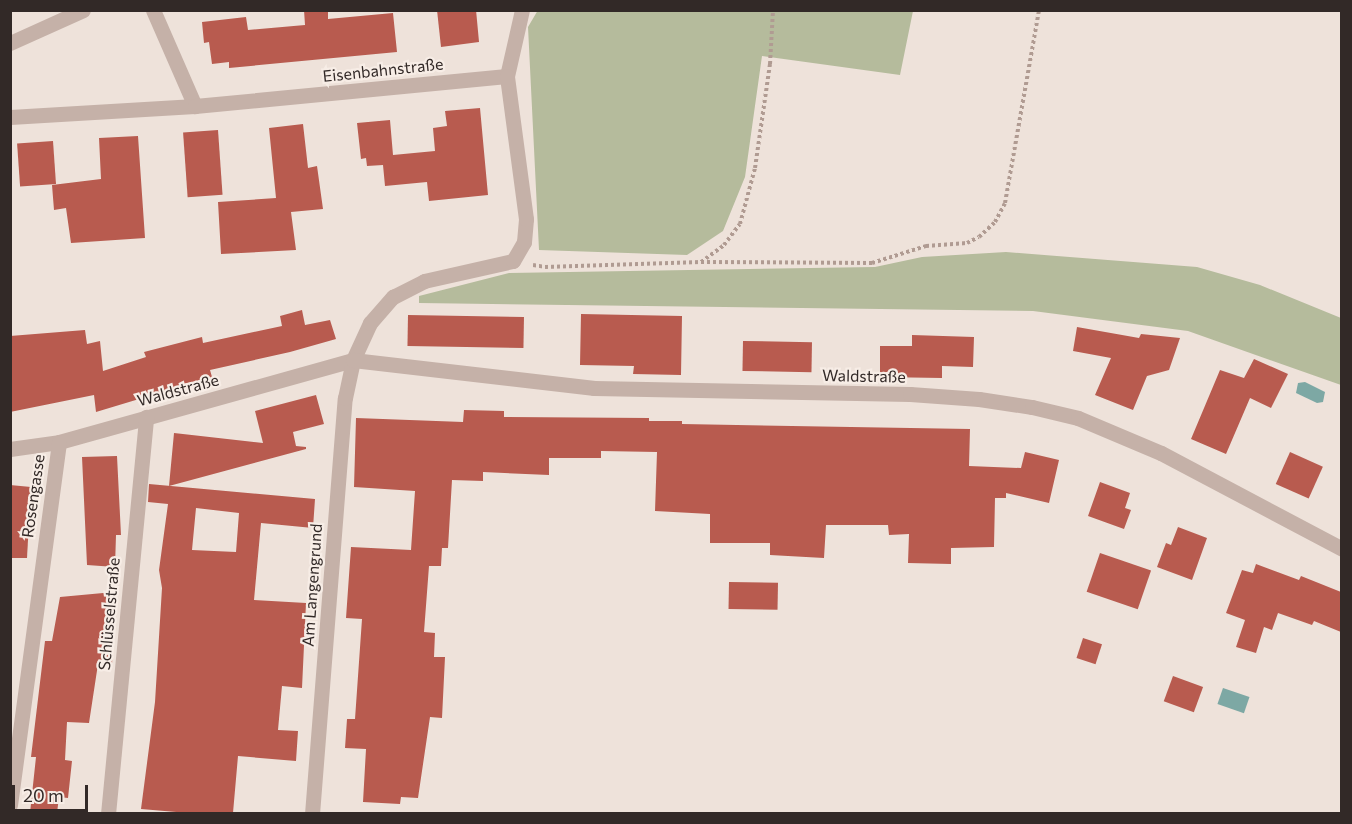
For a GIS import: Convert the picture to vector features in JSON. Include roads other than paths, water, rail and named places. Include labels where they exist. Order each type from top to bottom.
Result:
[{"type":"street","points":[[10,43],[83,10]]},
{"type":"street","points":[[153,10],[195,106]]},
{"type":"street","points":[[353,360],[370,323],[393,297],[424,281],[513,261],[524,242],[526,219],[507,76],[522,10]]},
{"type":"street","name":"Eisenbahnstraße","points":[[10,117],[195,106],[507,76]]},
{"type":"street","name":"Waldstraße","points":[[10,449],[59,442],[353,360],[594,388],[910,394],[979,399],[1032,407],[1078,418],[1161,453],[1341,549]]},
{"type":"street","name":"Am Langengrund","points":[[312,813],[345,398],[353,360]]},
{"type":"street","name":"Schlüsselstraße","points":[[108,813],[146,417]]},
{"type":"street","name":"Rosengasse","points":[[10,805],[59,442]]},
{"type":"water","points":[[1305,382],[1325,392],[1323,402],[1317,403],[1296,393],[1298,383]]},
{"type":"water","points":[[1223,688],[1249,697],[1244,713],[1217,704]]}]
